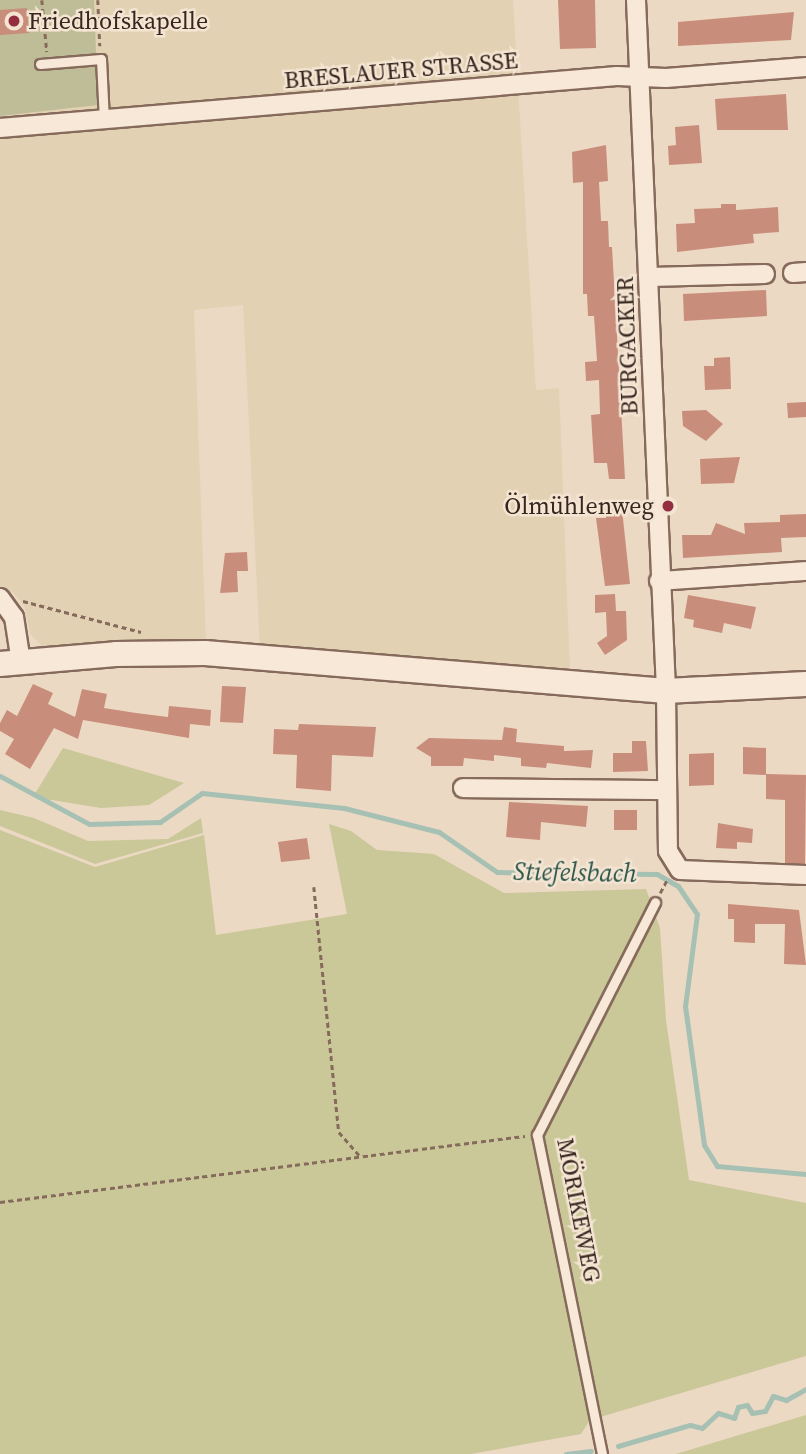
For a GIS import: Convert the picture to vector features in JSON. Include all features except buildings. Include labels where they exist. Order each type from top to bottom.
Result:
[{"type":"main road","points":[[11,663],[205,653],[666,691],[806,684]]},
{"type":"street","name":"BURGACKER","points":[[636,0],[650,277],[659,581],[666,691]]},
{"type":"street","name":"BRESLAUER STRASSE","points":[[0,128],[639,77],[806,67]]},
{"type":"street","points":[[650,277],[765,274]]},
{"type":"street","points":[[659,581],[806,571]]},
{"type":"street","points":[[5,602],[11,663]]},
{"type":"street","points":[[666,691],[668,851],[671,870],[806,875]]},
{"type":"street","points":[[463,788],[667,790]]},
{"type":"lane","points":[[44,63],[101,59],[104,120]]},
{"type":"lane","name":"MÖRIKEWEG","points":[[602,1454],[537,1135],[655,902]]},
{"type":"path","points":[[42,0],[44,63]]},
{"type":"path","points":[[98,0],[101,59]]},
{"type":"path","points":[[5,602],[33,601],[148,634],[151,654]]},
{"type":"path","points":[[655,902],[671,870]]},
{"type":"path","points":[[314,887],[340,1132],[361,1157]]},
{"type":"path","points":[[0,1202],[537,1135]]},
{"type":"shaded area","points":[[0,0],[513,0],[536,390],[559,388],[570,672],[260,650],[243,305],[194,310],[206,645],[47,651],[30,634],[25,608],[14,593],[0,587]]},
{"type":"shaded area","points":[[0,0],[94,0],[98,105],[0,116]]},
{"type":"shaded area","points":[[63,748],[184,783],[149,805],[101,808],[33,797]]},
{"type":"shaded area","points":[[0,810],[34,818],[88,841],[168,839],[201,818],[203,833],[95,864],[0,826]]},
{"type":"shaded area","points":[[329,824],[351,831],[377,850],[434,854],[504,893],[646,889],[660,928],[666,1020],[689,1180],[806,1203],[806,1356],[590,1420],[581,1434],[471,1454],[0,1454],[0,830],[95,867],[204,835],[216,935],[347,914]]},
{"type":"shaded area","points":[[806,1415],[806,1454],[676,1454]]},
{"type":"waterway","name":"Stiefelsbach","points":[[0,776],[89,824],[160,822],[202,793],[344,808],[439,832],[497,872],[657,874],[678,886],[697,914],[685,1006],[704,1145],[717,1166],[806,1174]]},
{"type":"waterway","points":[[618,1446],[690,1425],[702,1428],[718,1413],[734,1418],[738,1407],[747,1405],[752,1413],[765,1411],[773,1396],[786,1400],[806,1389]]},
{"type":"waterway","points":[[566,1454],[591,1451]]},
{"type":"place","name":"Friedhofskapelle","points":[[14,21]]},
{"type":"place","name":"Ölmühlenweg","points":[[668,506]]}]
